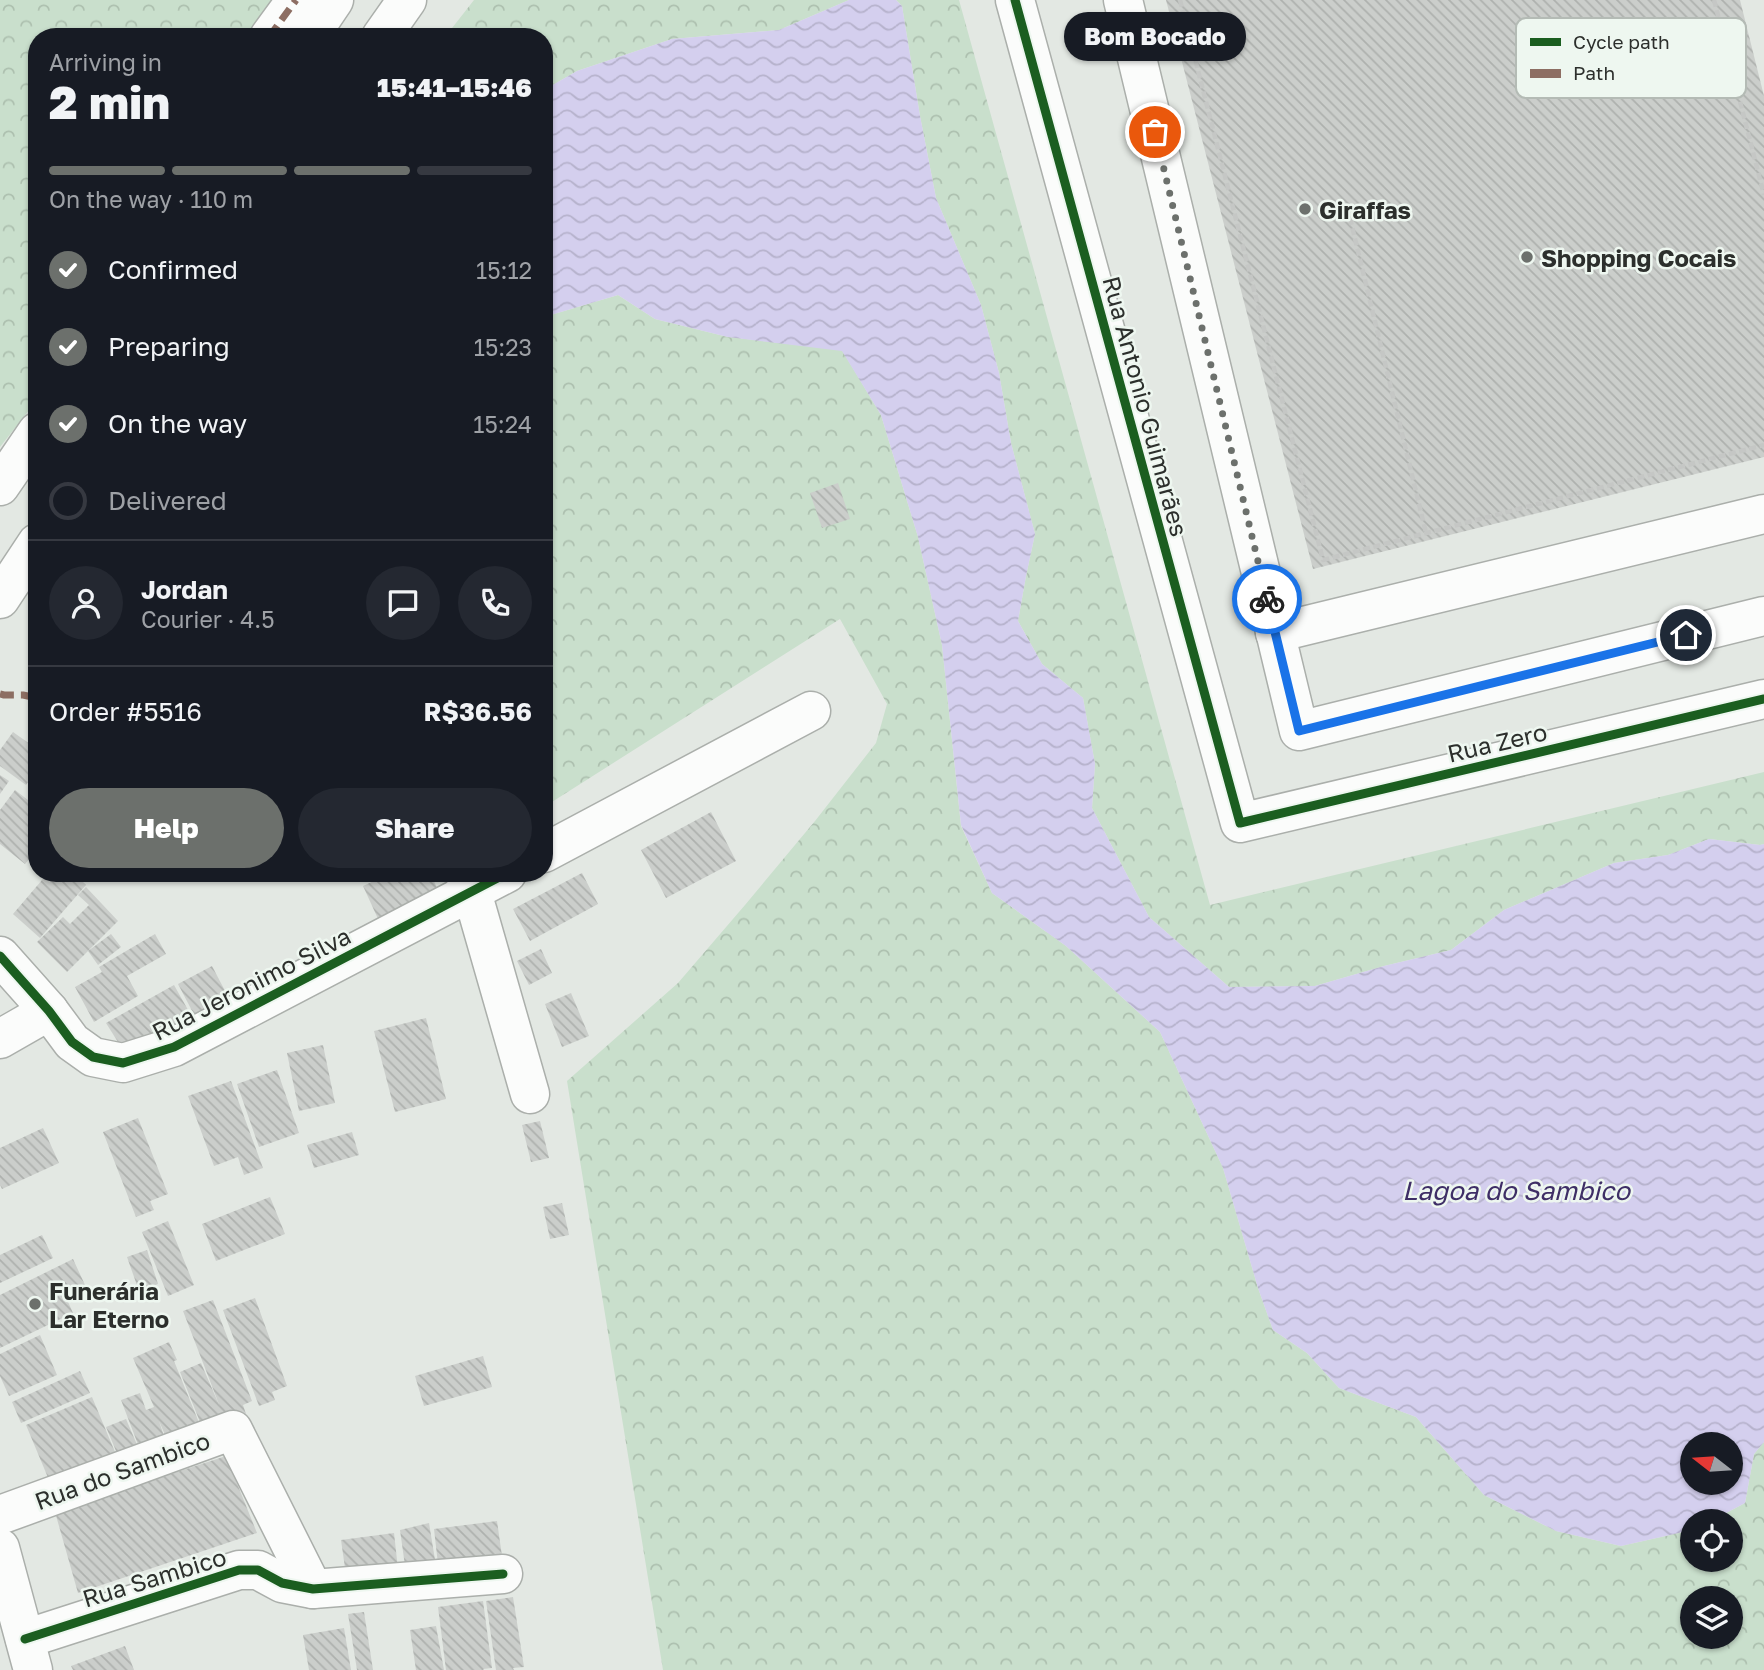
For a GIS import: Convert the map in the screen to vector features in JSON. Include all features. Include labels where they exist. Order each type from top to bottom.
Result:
[{"type":"street","points":[[276,28],[296,0]]},
{"type":"street","points":[[315,28],[334,0]]},
{"type":"street","points":[[387,28],[407,0]]},
{"type":"street","name":"Rua Antonio Guimarães","points":[[1015,0],[1240,823]]},
{"type":"street","points":[[1123,0],[1299,731],[1764,616]]},
{"type":"street","points":[[0,486],[28,445]]},
{"type":"street","points":[[1275,633],[1764,514]]},
{"type":"street","points":[[0,599],[28,557]]},
{"type":"street","name":"Rua Zero","points":[[1240,823],[1764,699]]},
{"type":"street","points":[[553,848],[811,711]]},
{"type":"street","points":[[468,883],[530,1094]]},
{"type":"street","name":"Rua Jeronimo Silva","points":[[0,956],[49,1011],[72,1042],[93,1057],[123,1063],[174,1048],[468,883]]},
{"type":"street","points":[[0,1039],[49,1011]]},
{"type":"street","name":"Rua do Sambico","points":[[0,1515],[233,1430],[313,1589]]},
{"type":"street","points":[[0,1548],[29,1654]]},
{"type":"street","name":"Rua Sambico","points":[[29,1654],[239,1570],[258,1570],[282,1583],[313,1589],[503,1574]]},
{"type":"path","points":[[1180,0],[1323,560],[1764,445]]},
{"type":"path","points":[[1714,0],[1719,18]]},
{"type":"path","points":[[1739,98],[1764,195]]},
{"type":"path","points":[[1350,218],[1426,533]]},
{"type":"green space","points":[[0,0],[296,0],[276,28],[28,28],[28,411],[0,447]]},
{"type":"green space","points":[[474,0],[849,0],[779,30],[672,39],[577,71],[553,85],[553,28],[452,28]]},
{"type":"green space","points":[[896,0],[959,0],[1210,905],[1764,772],[1764,844],[1709,839],[1668,855],[1614,863],[1504,910],[1451,950],[1315,986],[1229,987],[1149,917],[1092,808],[1095,764],[1083,698],[1042,664],[1018,621],[1035,534],[1011,443],[999,373],[981,305],[936,198],[902,6]]},
{"type":"green space","points":[[618,295],[655,319],[728,337],[842,350],[881,415],[918,537],[942,645],[961,826],[992,893],[1066,946],[1160,1032],[1223,1168],[1273,1330],[1307,1353],[1339,1388],[1416,1417],[1484,1495],[1556,1531],[1621,1546],[1680,1533],[1680,1572],[1743,1572],[1743,1509],[1734,1509],[1745,1503],[1754,1454],[1764,1442],[1764,1670],[663,1670],[567,1081],[678,983],[745,905],[876,743],[887,704],[840,619],[553,801],[553,314]]},
{"type":"water","name":"Lagoa do Sambico","points":[[849,0],[896,0],[902,6],[936,198],[981,305],[999,373],[1011,443],[1035,534],[1018,621],[1042,664],[1083,698],[1095,764],[1092,808],[1149,917],[1229,987],[1315,986],[1451,950],[1504,910],[1614,863],[1668,855],[1709,839],[1764,844],[1764,1442],[1754,1454],[1745,1503],[1734,1509],[1680,1509],[1680,1533],[1621,1546],[1556,1531],[1484,1495],[1416,1417],[1339,1388],[1307,1353],[1273,1330],[1223,1168],[1160,1032],[1066,946],[992,893],[961,825],[942,645],[918,537],[881,415],[842,351],[728,337],[655,319],[618,295],[553,314],[553,85],[577,71],[672,39],[779,30]]},
{"type":"building","points":[[1166,0],[1740,0],[1744,18],[1516,18],[1516,98],[1746,98],[1746,24],[1764,96],[1764,457],[1313,569]]},
{"type":"building","points":[[838,483],[850,519],[822,528],[810,493]]},
{"type":"building","points":[[13,732],[28,743],[26,785],[0,766],[0,750]]},
{"type":"building","points":[[0,775],[9,781],[0,794]]},
{"type":"building","points":[[15,790],[28,800],[28,860],[25,864],[0,844],[0,810]]},
{"type":"building","points":[[711,812],[736,861],[666,898],[641,850]]},
{"type":"building","points":[[582,873],[598,904],[530,941],[513,909]]},
{"type":"building","points":[[40,882],[83,882],[86,885],[40,938],[13,914]]},
{"type":"building","points":[[372,882],[434,882],[440,894],[379,921],[363,886]]},
{"type":"building","points":[[86,887],[118,921],[67,972],[37,942],[63,917],[70,924],[89,905],[78,895]]},
{"type":"building","points":[[111,934],[121,947],[98,965],[88,951]]},
{"type":"building","points":[[155,934],[166,954],[127,976],[138,996],[94,1022],[75,987],[102,972],[99,967]]},
{"type":"building","points":[[541,949],[552,973],[529,985],[517,961]]},
{"type":"building","points":[[212,966],[234,1008],[200,1026],[178,984]]},
{"type":"building","points":[[174,985],[192,1017],[128,1058],[106,1023]]},
{"type":"building","points":[[571,993],[589,1036],[562,1047],[545,1004]]},
{"type":"building","points":[[426,1018],[446,1099],[395,1112],[374,1031]]},
{"type":"building","points":[[323,1045],[335,1103],[299,1111],[287,1053]]},
{"type":"building","points":[[277,1070],[299,1133],[259,1147],[237,1084]]},
{"type":"building","points":[[231,1081],[263,1168],[244,1175],[238,1157],[214,1166],[188,1096]]},
{"type":"building","points":[[138,1118],[168,1194],[150,1201],[154,1210],[136,1217],[103,1132]]},
{"type":"building","points":[[540,1121],[549,1158],[531,1162],[522,1125]]},
{"type":"building","points":[[43,1128],[59,1163],[2,1189],[0,1148]]},
{"type":"building","points":[[352,1132],[359,1155],[314,1168],[307,1145]]},
{"type":"building","points":[[270,1197],[285,1234],[216,1261],[202,1224]]},
{"type":"building","points":[[562,1203],[569,1235],[550,1239],[543,1207]]},
{"type":"building","points":[[168,1221],[194,1285],[168,1296],[142,1232]]},
{"type":"building","points":[[42,1235],[53,1258],[0,1283],[0,1255]]},
{"type":"building","points":[[147,1250],[158,1284],[139,1291],[127,1257]]},
{"type":"building","name":"Funerária Lar Eterno","points":[[73,1259],[85,1285],[65,1295],[73,1313],[0,1348],[0,1295]]},
{"type":"building","points":[[255,1298],[287,1386],[272,1392],[275,1400],[259,1406],[223,1310]]},
{"type":"building","points":[[213,1300],[252,1401],[243,1405],[248,1420],[227,1428],[222,1413],[200,1422],[180,1372],[201,1363],[220,1407],[183,1311]]},
{"type":"building","points":[[40,1335],[57,1375],[9,1396],[0,1376],[0,1354]]},
{"type":"building","points":[[169,1342],[202,1430],[169,1444],[159,1421],[167,1445],[142,1455],[121,1400],[140,1393],[146,1410],[154,1407],[133,1358]]},
{"type":"building","points":[[483,1356],[492,1387],[424,1406],[415,1376]]},
{"type":"building","points":[[80,1371],[90,1393],[21,1423],[12,1402]]},
{"type":"building","points":[[92,1397],[120,1464],[54,1492],[26,1425]]},
{"type":"building","points":[[126,1419],[141,1454],[121,1463],[106,1427]]},
{"type":"building","points":[[226,1456],[257,1533],[78,1593],[55,1512]]},
{"type":"building","points":[[497,1521],[503,1563],[439,1573],[434,1529]]},
{"type":"building","points":[[429,1523],[437,1572],[406,1573],[400,1530]]},
{"type":"building","points":[[394,1533],[398,1569],[346,1575],[341,1540]]},
{"type":"building","points":[[513,1597],[524,1667],[496,1670],[486,1601]]},
{"type":"building","points":[[483,1601],[492,1668],[446,1670],[438,1607]]},
{"type":"building","points":[[364,1612],[373,1670],[357,1670],[348,1614]]},
{"type":"building","points":[[436,1626],[444,1670],[416,1670],[410,1630]]},
{"type":"building","points":[[344,1628],[351,1670],[309,1670],[303,1635]]},
{"type":"building","points":[[125,1646],[134,1670],[73,1670],[71,1666]]},
{"type":"marked path","points":[[276,28],[296,0]]},
{"type":"marked path","points":[[0,694],[28,696]]},
{"type":"cycle path","points":[[1015,0],[1240,823],[1764,699]]},
{"type":"cycle path","points":[[0,956],[49,1011],[72,1042],[93,1057],[123,1063],[174,1047],[490,882]]},
{"type":"cycle path","points":[[25,1639],[239,1570],[258,1570],[282,1583],[313,1589],[503,1574]]},
{"type":"way so far","points":[[1155,132],[1267,599]]},
{"type":"place","name":"Bom Bocado","points":[[1155,132]]},
{"type":"place","name":"Giraffas","points":[[1305,209]]},
{"type":"place","name":"Shopping Cocais","points":[[1527,257]]},
{"type":"place","name":"Funerária Lar Eterno","points":[[35,1304]]},
{"type":"route","points":[[1267,599],[1299,731],[1686,635]]}]
